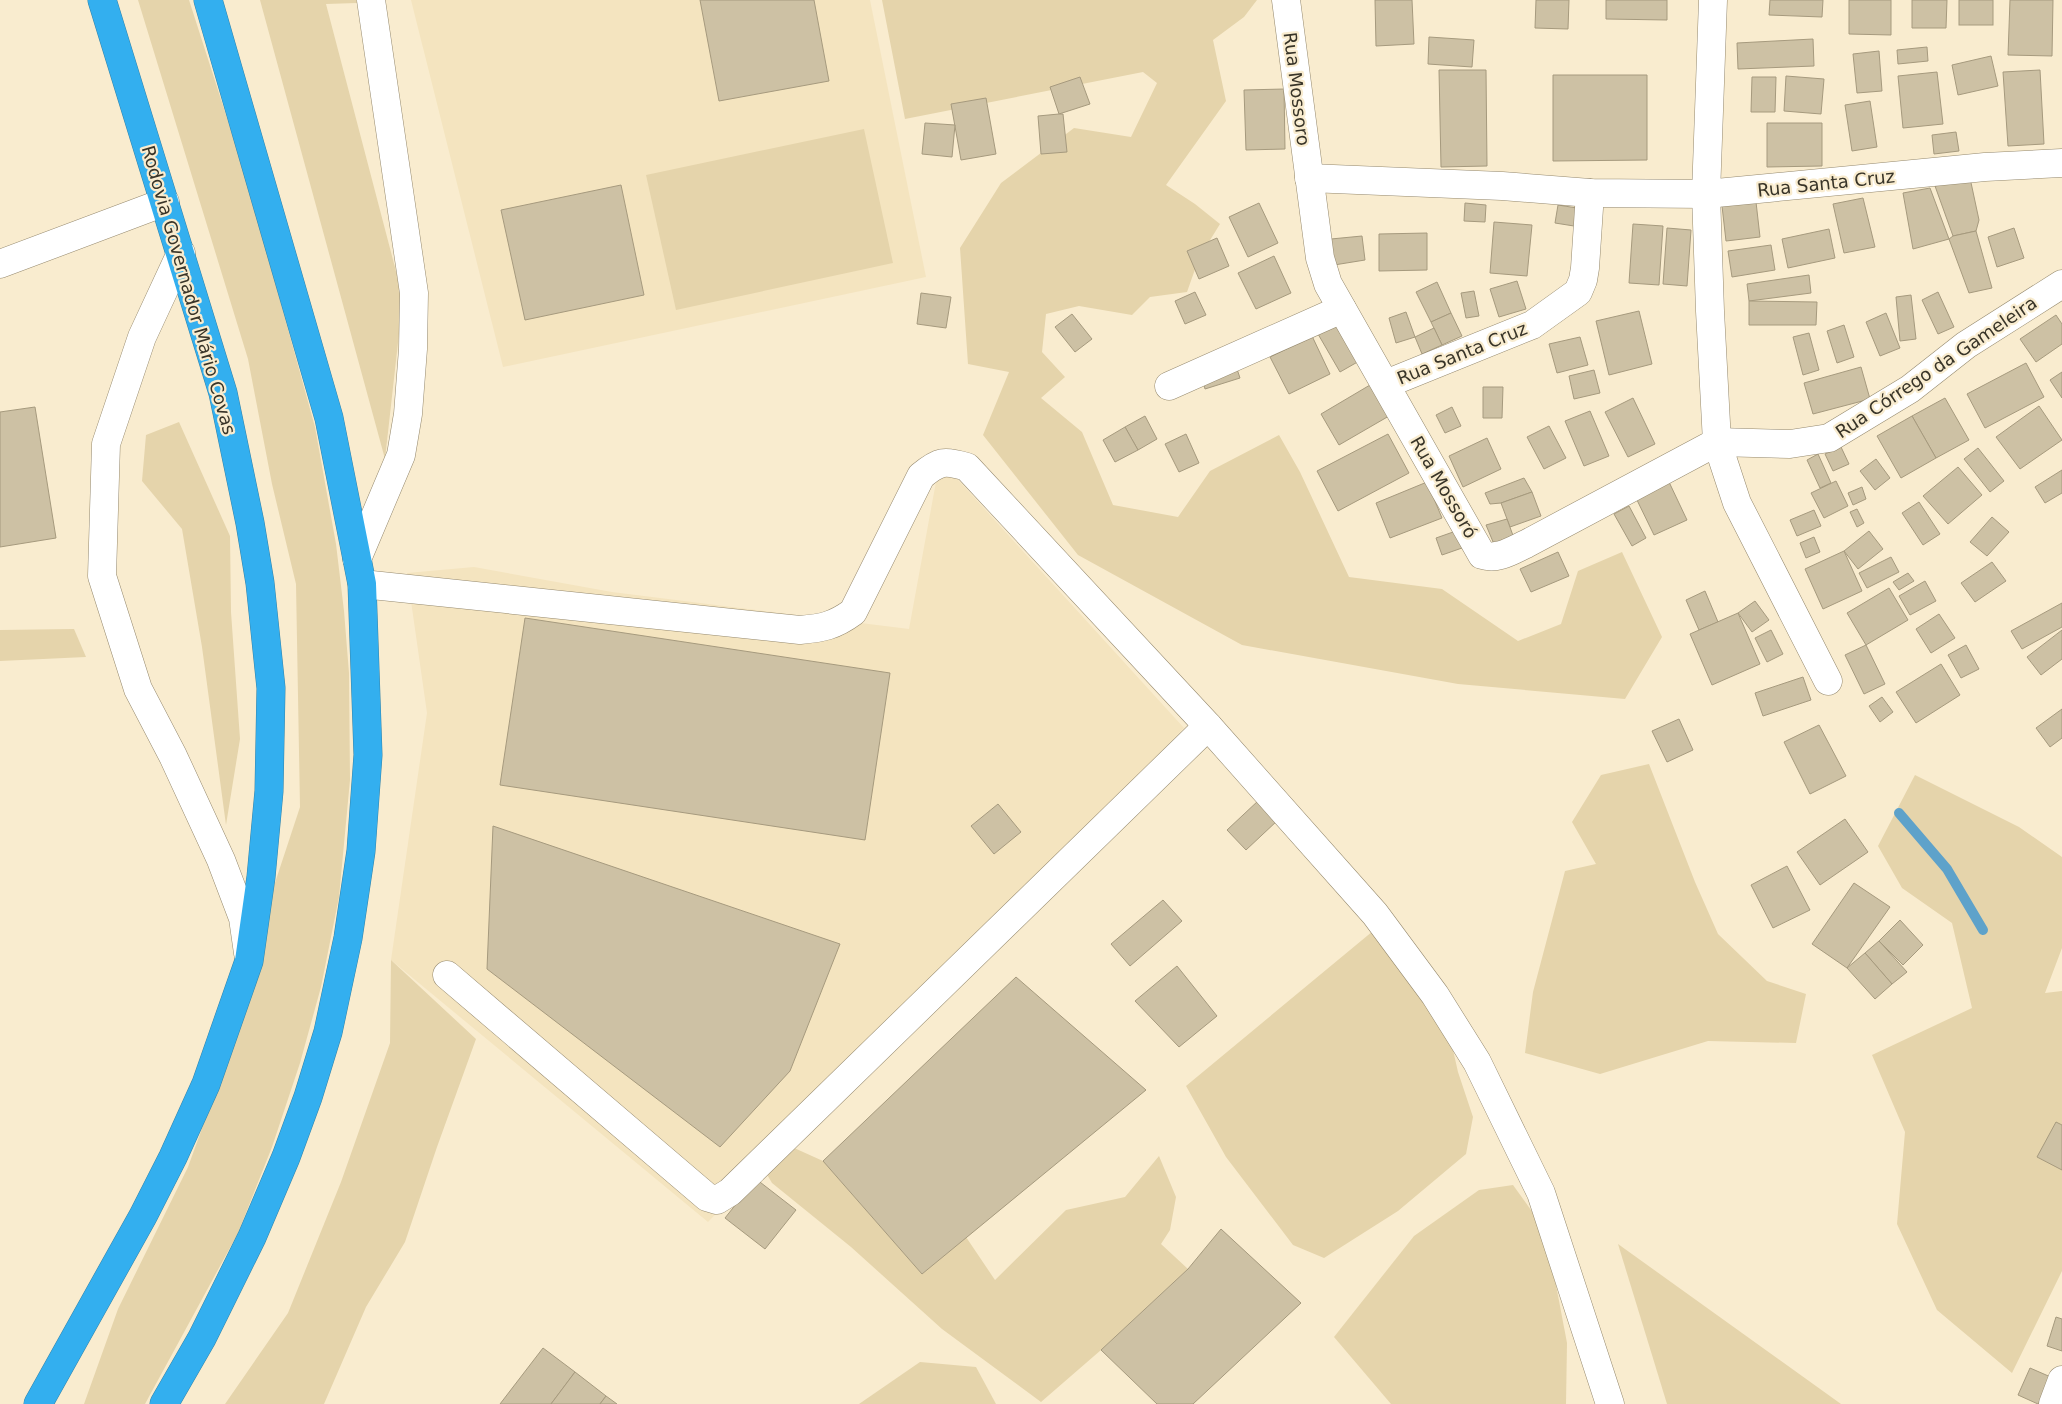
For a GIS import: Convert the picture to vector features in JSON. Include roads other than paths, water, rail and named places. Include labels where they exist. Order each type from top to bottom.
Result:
[{"type":"highway","name":"Rodovia Governador Mário Covas","points":[[38,1404],[143,1216],[173,1157],[206,1084],[249,961],[261,877],[270,791],[271,688],[260,583],[223,393],[102,0]]},
{"type":"highway","points":[[164,1404],[202,1338],[252,1237],[286,1157],[308,1096],[328,1032],[348,938],[362,842],[368,755],[360,571],[329,418],[208,0]]},
{"type":"street","points":[[371,0],[414,293],[413,349],[408,414],[401,455],[360,571],[800,630],[826,627],[842,620],[853,612],[922,476],[944,462],[967,466],[1208,726],[1375,914],[1435,995],[1477,1062],[1541,1193],[1610,1404]]},
{"type":"street","name":"Rua Mossoro","points":[[1286,0],[1309,178]]},
{"type":"street","points":[[1713,0],[1706,194],[1710,311],[1718,442],[1737,503],[1828,681]]},
{"type":"street","name":"Rua Santa Cruz","points":[[1309,178],[1502,186],[1590,193],[1706,194],[1984,167],[2062,163]]},
{"type":"street","name":"Rua Mossoró","points":[[1309,178],[1320,258],[1328,284],[1482,555],[1491,558],[1526,544],[1718,442]]},
{"type":"street","name":"Rua Santa Cruz","points":[[1386,384],[1532,326],[1578,292],[1584,274],[1590,193]]},
{"type":"street","points":[[0,264],[165,202]]},
{"type":"street","points":[[181,253],[142,337],[106,444],[102,576],[138,689],[173,756],[221,860],[243,918],[249,961]]},
{"type":"street","name":"Rua Córrego da Gameleira","points":[[1718,442],[1790,444],[1829,438],[1910,389],[1966,345],[2060,289]]},
{"type":"street","points":[[1169,386],[1342,309]]},
{"type":"street","points":[[447,974],[707,1197],[717,1200],[737,1185],[1208,726]]},
{"type":"street","points":[[2053,1404],[2062,1380]]},
{"type":"waterway","points":[[1899,813],[1947,869],[1983,930]]}]
